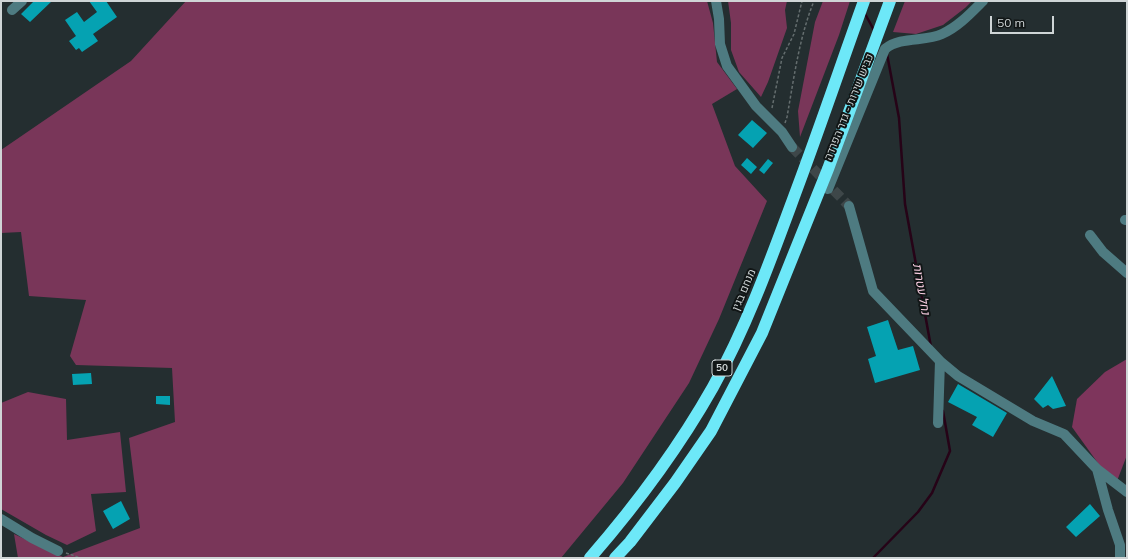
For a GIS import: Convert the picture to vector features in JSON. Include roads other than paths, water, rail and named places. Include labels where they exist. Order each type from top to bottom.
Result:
[{"type":"highway","name":"מנחם בגין","points":[[590,558],[657,476],[713,387],[736,341],[775,250],[864,1]]},
{"type":"highway","name":"50","points":[[615,558],[630,542],[675,483],[711,431],[762,333],[828,169],[890,1]]},
{"type":"street","points":[[12,10],[22,1]]},
{"type":"street","points":[[716,1],[719,19],[720,44],[727,66],[756,106],[782,132],[792,147]]},
{"type":"street","name":"כביש שירות - גדר הפרדה","points":[[828,188],[885,49],[891,44],[898,42],[941,35],[965,19],[983,1]]},
{"type":"street","points":[[849,206],[873,291],[940,361],[958,376],[1033,421],[1064,434],[1097,469],[1127,492]]},
{"type":"street","points":[[1090,235],[1103,252],[1127,273]]},
{"type":"street","points":[[938,423],[940,361]]},
{"type":"street","points":[[1097,469],[1108,510],[1120,545],[1120,558]]},
{"type":"street","points":[[1,519],[32,538],[58,551]]},
{"type":"street","points":[[1120,545],[1127,535]]},
{"type":"waterway","name":"נחל עטרות","points":[[864,12],[875,32]]},
{"type":"waterway","name":"נחל עטרות","points":[[887,54],[899,118],[905,204],[931,347]]},
{"type":"waterway","name":"נחל עטרות","points":[[873,558],[918,512],[932,493],[950,451],[943,411]]},
{"type":"tunnel","points":[[792,147],[849,206]]}]
